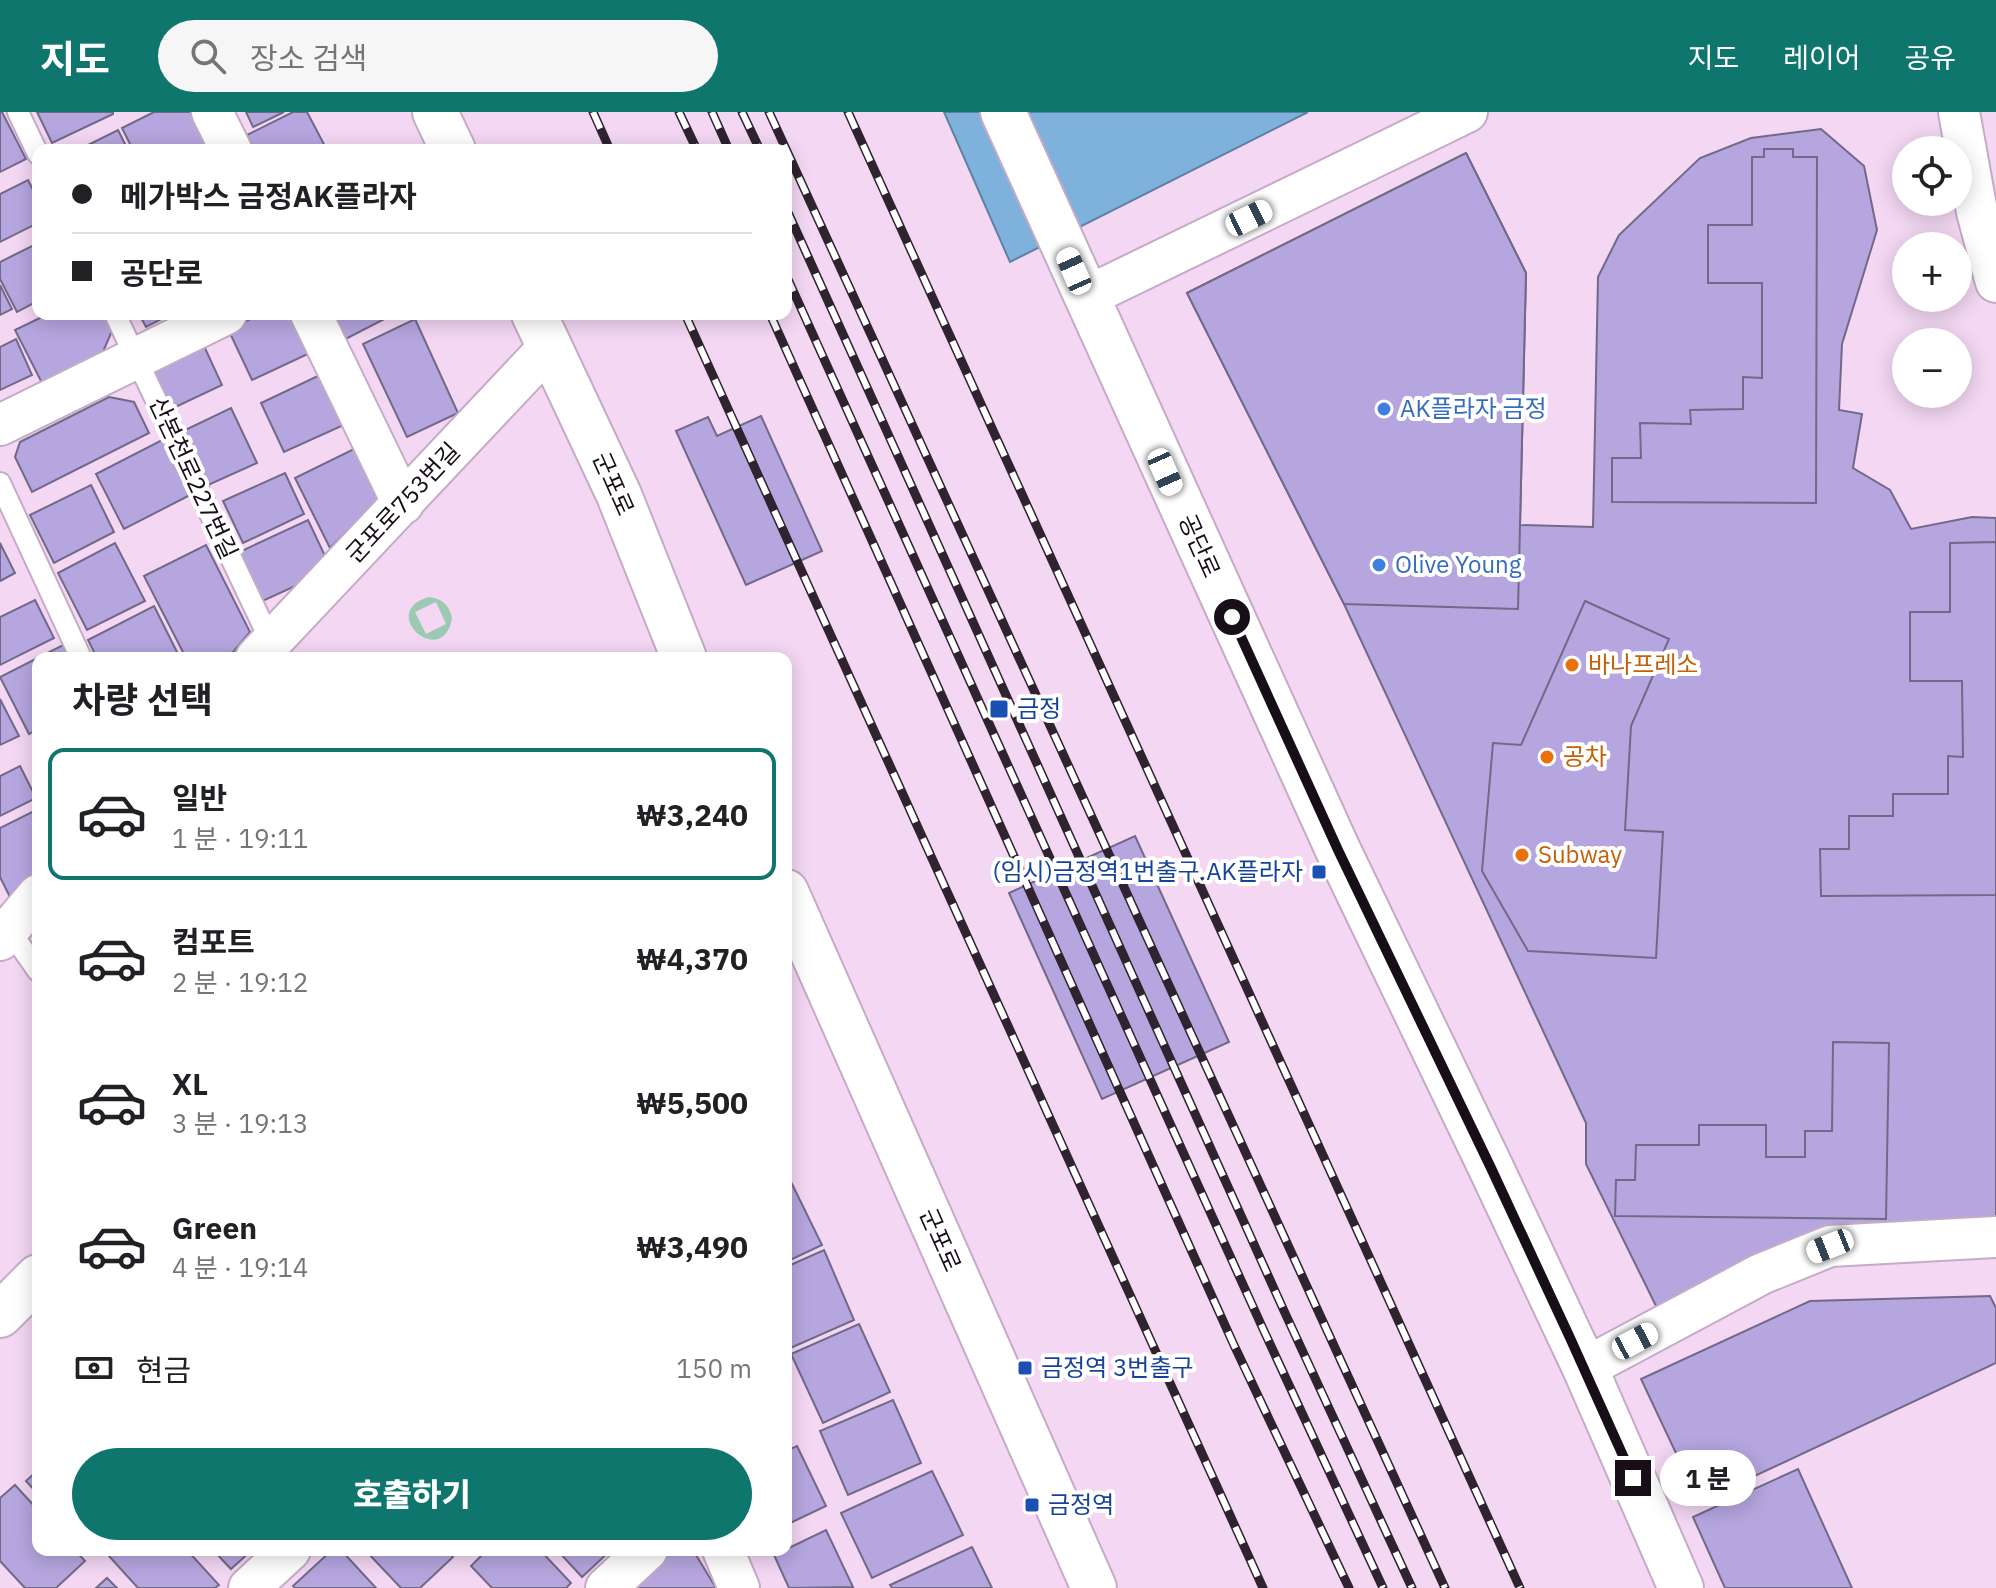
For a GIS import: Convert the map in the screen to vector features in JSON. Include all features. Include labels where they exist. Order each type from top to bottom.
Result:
[{"type":"street","points":[[212,112],[228,144]]},
{"type":"street","points":[[435,112],[450,144]]},
{"type":"street","name":"공단로","points":[[1003,112],[1338,850],[1585,1368],[1681,1588]]},
{"type":"street","points":[[1086,297],[1467,112]]},
{"type":"street","points":[[1959,112],[1977,212],[1996,282]]},
{"type":"street","points":[[0,425],[214,320]]},
{"type":"street","points":[[314,320],[403,504]]},
{"type":"street","name":"군포로753번길","points":[[264,650],[403,504],[539,325]]},
{"type":"street","name":"군포로","points":[[539,325],[619,495],[682,652]]},
{"type":"street","points":[[2,929],[32,901]]},
{"type":"street","name":"군포로","points":[[792,906],[1094,1588]]},
{"type":"street","points":[[1585,1368],[1761,1274],[1830,1246],[1996,1237]]},
{"type":"street","points":[[0,1315],[32,1283]]},
{"type":"street","points":[[249,1588],[284,1556]]},
{"type":"street","points":[[606,1588],[641,1556]]},
{"type":"street","points":[[726,1556],[739,1588]]},
{"type":"lane","points":[[18,112],[33,144]]},
{"type":"lane","name":"산본천로227번길","points":[[118,320],[264,650]]},
{"type":"lane","points":[[0,483],[78,652]]},
{"type":"lane","points":[[2,929],[32,964]]},
{"type":"green space","points":[[429,597],[445,603],[452,618],[446,633],[437,639],[427,639],[417,633],[409,614],[414,604]],"holes":[[[436,602],[446,624],[426,634],[415,612]]]},
{"type":"water","points":[[944,112],[1308,112],[1010,262]]},
{"type":"building","points":[[0,112],[26,159],[0,172]]},
{"type":"building","points":[[37,112],[113,112],[113,114],[52,143]]},
{"type":"building","points":[[154,112],[206,112],[221,141],[215,144],[130,144],[122,128]]},
{"type":"building","points":[[246,112],[284,112],[253,127]]},
{"type":"building","points":[[293,112],[307,112],[324,144],[251,144],[247,135]]},
{"type":"building","points":[[1821,129],[1864,166],[1877,230],[1842,344],[1839,410],[1862,414],[1853,468],[1890,490],[1911,529],[1972,517],[1996,518],[1996,1223],[1659,1312],[1586,1164],[1586,1123],[1344,604],[1187,293],[1466,153],[1526,273],[1520,525],[1593,527],[1598,277],[1619,235],[1700,158],[1751,138]]},
{"type":"building","points":[[118,130],[125,144],[90,144]]},
{"type":"building","points":[[1764,149],[1793,149],[1793,157],[1817,157],[1816,503],[1612,502],[1612,458],[1641,458],[1640,423],[1691,424],[1690,410],[1743,409],[1743,377],[1762,378],[1762,283],[1708,283],[1708,225],[1752,225],[1752,157],[1764,157]]},
{"type":"building","name":"AK플라자 금정","points":[[1466,153],[1526,273],[1518,609],[1344,604],[1187,293]]},
{"type":"building","points":[[28,180],[32,188],[32,226],[0,242],[0,194]]},
{"type":"building","points":[[32,246],[32,304],[17,312],[0,279],[0,262]]},
{"type":"building","points":[[0,285],[12,309],[0,315]]},
{"type":"building","points":[[36,320],[107,320],[112,331],[102,354],[42,383],[15,330]]},
{"type":"building","points":[[142,320],[159,320],[146,327]]},
{"type":"building","points":[[248,320],[297,320],[312,352],[252,380],[228,329]]},
{"type":"building","points":[[326,320],[382,320],[338,343]]},
{"type":"building","points":[[415,320],[458,413],[407,437],[363,344]]},
{"type":"building","points":[[16,339],[32,375],[0,390],[0,347]]},
{"type":"building","points":[[204,346],[222,385],[165,412],[147,373]]},
{"type":"building","points":[[324,373],[348,423],[284,452],[261,403]]},
{"type":"building","points":[[109,397],[134,402],[149,433],[32,492],[15,457],[20,442]]},
{"type":"building","points":[[231,408],[257,463],[206,486],[181,432]]},
{"type":"building","points":[[761,416],[822,551],[746,585],[676,431],[708,417],[717,436]]},
{"type":"building","points":[[164,439],[192,494],[124,529],[96,474]]},
{"type":"building","points":[[358,447],[382,496],[330,548],[295,478]]},
{"type":"building","points":[[285,473],[304,514],[243,543],[223,501]]},
{"type":"building","points":[[91,485],[114,532],[54,563],[30,515]]},
{"type":"building","points":[[308,520],[326,558],[302,583],[256,604],[233,555]]},
{"type":"building","points":[[1996,542],[1996,895],[1821,896],[1820,849],[1849,849],[1849,816],[1893,816],[1893,794],[1948,794],[1948,756],[1963,757],[1962,681],[1910,681],[1910,612],[1950,612],[1950,543]]},
{"type":"building","points":[[0,543],[15,573],[0,581]]},
{"type":"building","points":[[115,543],[145,601],[87,630],[58,573]]},
{"type":"building","points":[[206,545],[250,632],[233,652],[183,652],[144,576]]},
{"type":"building","points":[[35,600],[54,638],[0,665],[0,617]]},
{"type":"building","points":[[1585,601],[1669,639],[1631,726],[1625,830],[1663,832],[1656,958],[1528,951],[1482,871],[1493,743],[1521,745]]},
{"type":"building","points":[[154,606],[177,652],[94,652],[88,640]]},
{"type":"building","points":[[63,645],[66,652],[49,652]]},
{"type":"building","points":[[32,661],[32,732],[29,734],[0,677]]},
{"type":"building","points":[[0,699],[19,736],[0,745]]},
{"type":"building","points":[[20,766],[32,790],[32,800],[0,816],[0,776]]},
{"type":"building","points":[[32,812],[32,882],[13,903],[0,877],[0,828]]},
{"type":"building","points":[[1135,836],[1229,1042],[1102,1099],[1009,893]]},
{"type":"building","points":[[1833,1042],[1889,1043],[1886,1219],[1615,1216],[1616,1180],[1635,1180],[1636,1145],[1699,1145],[1699,1125],[1766,1125],[1766,1157],[1805,1157],[1805,1131],[1832,1131]]},
{"type":"building","points":[[792,1184],[822,1245],[792,1259]]},
{"type":"building","points":[[824,1250],[854,1320],[792,1347],[792,1264]]},
{"type":"building","points":[[1990,1296],[1996,1308],[1996,1363],[1699,1502],[1641,1379],[1810,1301]]},
{"type":"building","points":[[859,1324],[890,1392],[823,1423],[792,1354]]},
{"type":"building","points":[[893,1400],[921,1463],[848,1495],[820,1431]]},
{"type":"building","points":[[797,1446],[826,1506],[792,1522],[792,1448]]},
{"type":"building","points":[[1798,1469],[1852,1588],[1725,1588],[1693,1517]]},
{"type":"building","points":[[932,1471],[963,1535],[872,1578],[841,1513]]},
{"type":"building","points":[[15,1485],[32,1503],[32,1556],[80,1556],[85,1561],[56,1588],[25,1588],[0,1561],[0,1498]]},
{"type":"building","points":[[826,1530],[853,1587],[789,1588],[774,1556],[792,1556],[792,1546]]},
{"type":"building","points":[[972,1547],[992,1588],[892,1588],[890,1585]]},
{"type":"building","points":[[109,1556],[192,1556],[219,1585],[215,1588],[138,1588]]},
{"type":"building","points":[[219,1556],[245,1556],[231,1569]]},
{"type":"building","points":[[326,1556],[347,1556],[376,1588],[295,1588],[293,1586]]},
{"type":"building","points":[[371,1556],[453,1557],[420,1588],[401,1588]]},
{"type":"building","points":[[481,1556],[546,1556],[571,1583],[566,1588],[492,1588],[471,1566]]},
{"type":"building","points":[[563,1556],[605,1556],[582,1577]]},
{"type":"building","points":[[667,1556],[697,1556],[716,1588],[632,1588]]},
{"type":"building","points":[[107,1578],[117,1588],[96,1588]]},
{"type":"railway","points":[[593,112],[607,144]]},
{"type":"railway","points":[[679,112],[694,144]]},
{"type":"railway","points":[[712,112],[726,144]]},
{"type":"railway","points":[[742,112],[757,144]]},
{"type":"railway","points":[[769,112],[784,144]]},
{"type":"railway","points":[[848,112],[1520,1588]]},
{"type":"railway","points":[[792,162],[1445,1588]]},
{"type":"railway","points":[[792,221],[1412,1588]]},
{"type":"railway","points":[[792,288],[1383,1588]]},
{"type":"railway","points":[[688,320],[1263,1588]]},
{"type":"railway","points":[[773,320],[1233,1343],[1349,1588]]},
{"type":"place","name":"AK플라자 금정","points":[[1384,409]]},
{"type":"place","name":"Olive Young","points":[[1379,565]]},
{"type":"place","name":"바나프레소","points":[[1572,665]]},
{"type":"place","name":"금정","points":[[999,709]]},
{"type":"place","name":"공차","points":[[1547,757]]},
{"type":"place","name":"Subway","points":[[1522,855]]},
{"type":"place","name":"(임시)금정역1번출구.AK플라자","points":[[1319,872]]},
{"type":"place","name":"금정역 3번출구","points":[[1025,1368]]},
{"type":"place","name":"금정역","points":[[1032,1505]]},
{"type":"route","points":[[1232,617],[1633,1478]]}]
